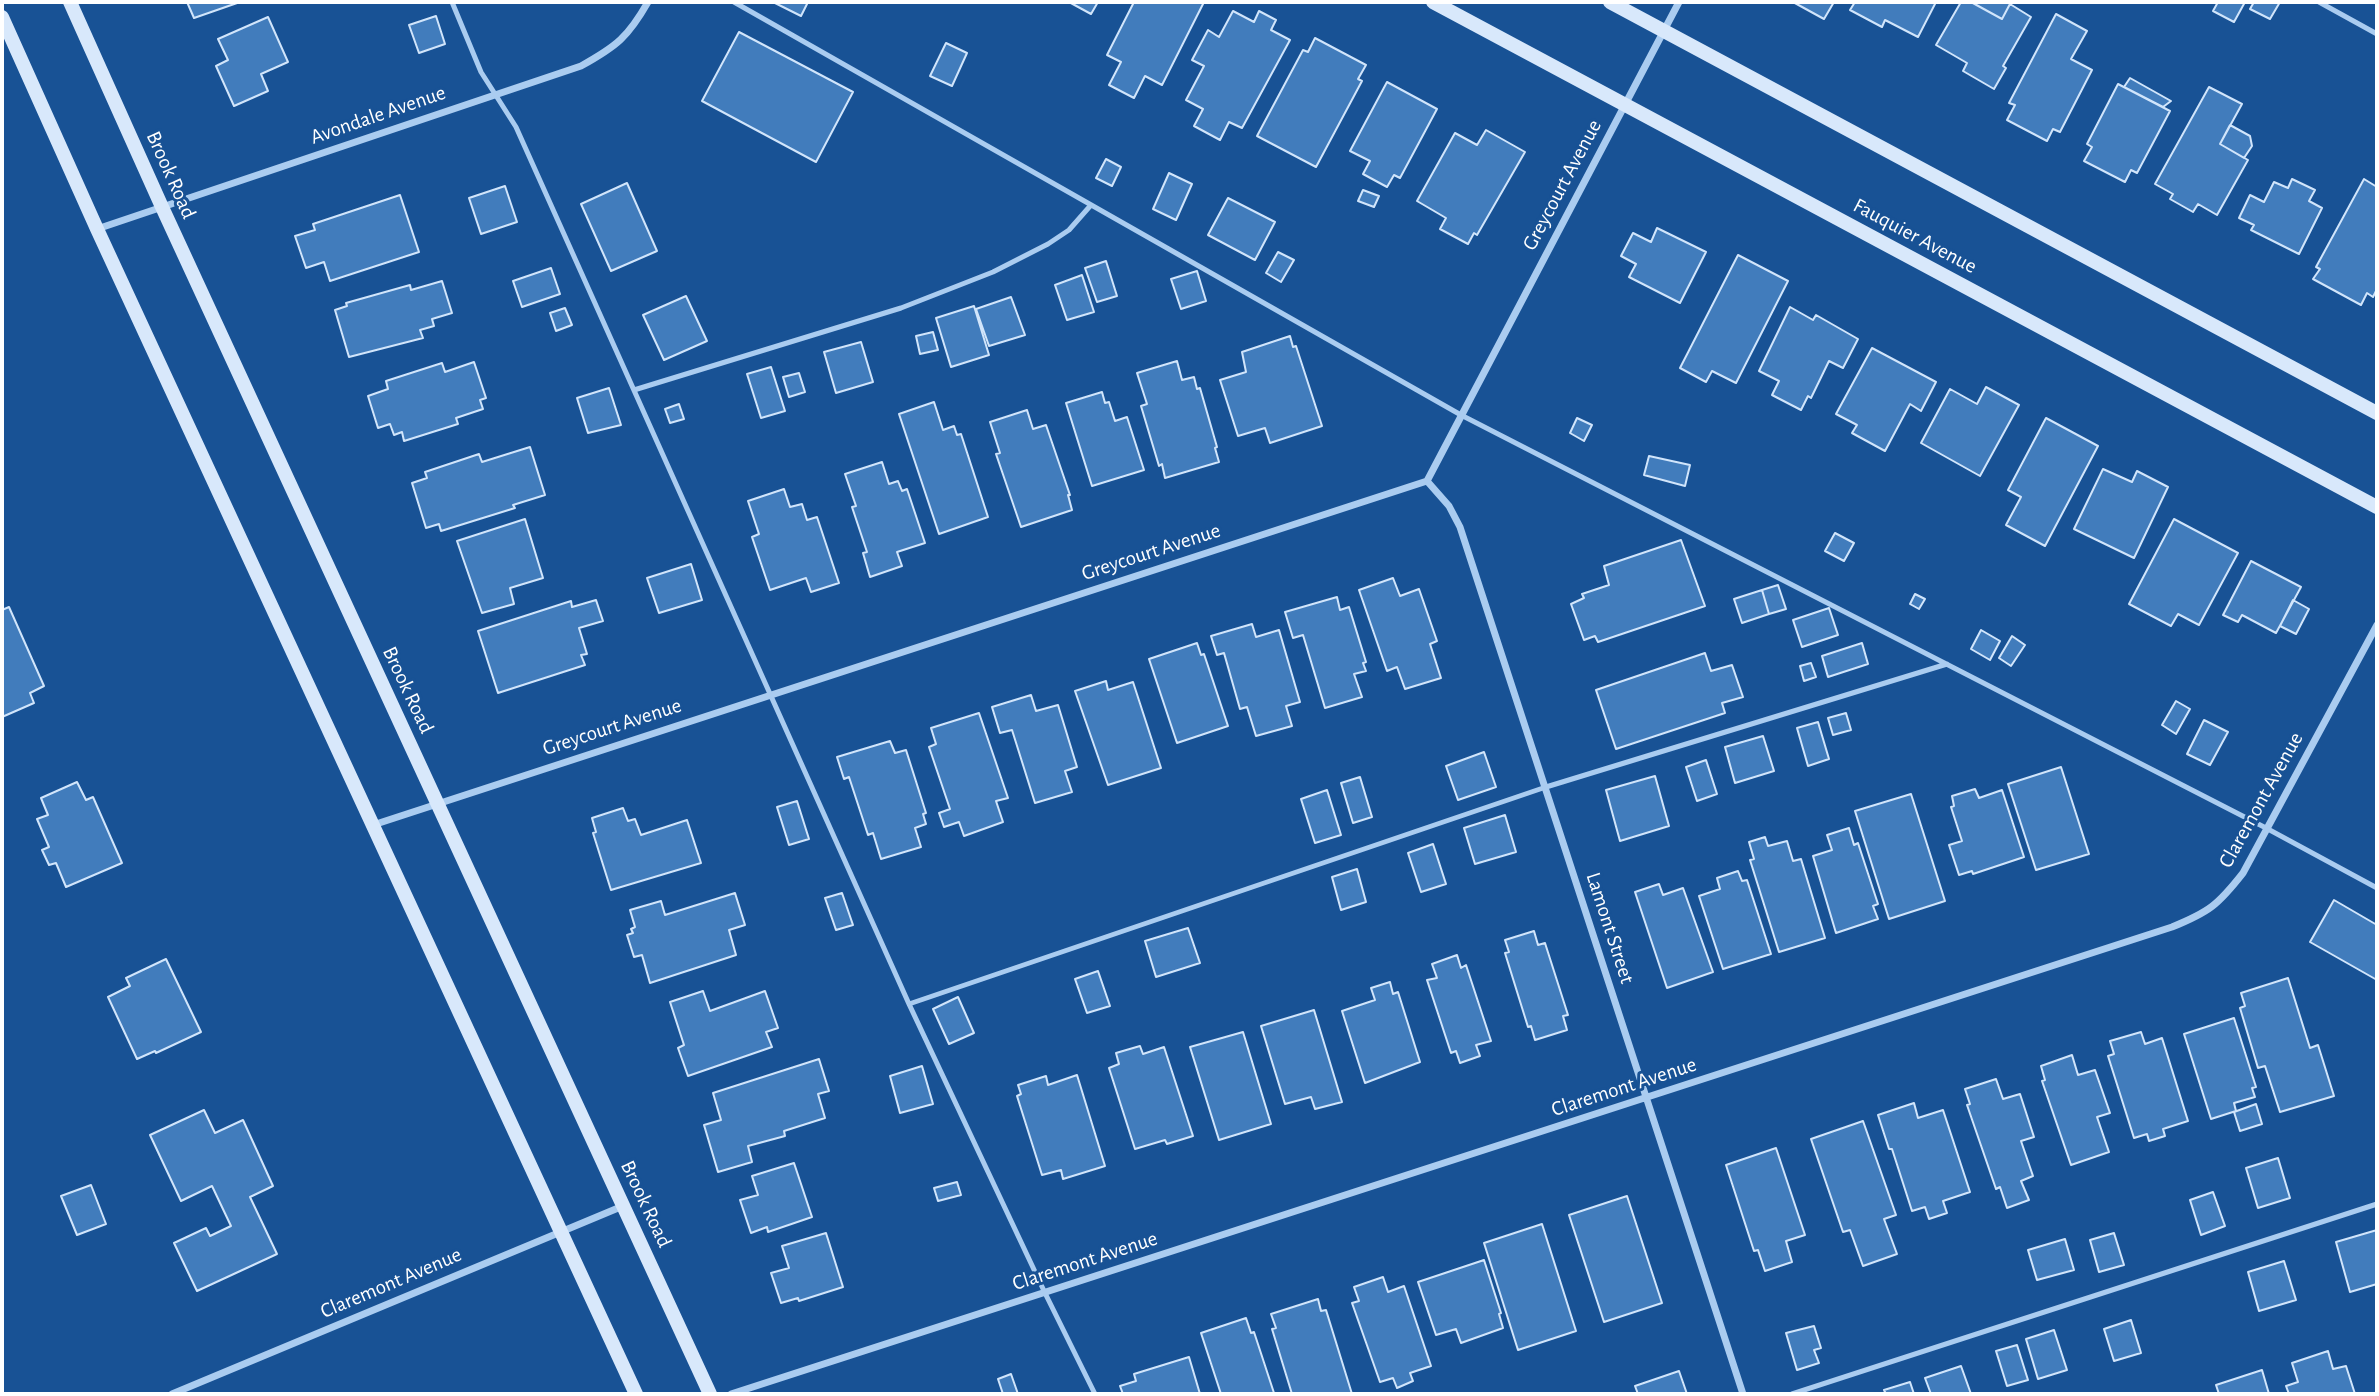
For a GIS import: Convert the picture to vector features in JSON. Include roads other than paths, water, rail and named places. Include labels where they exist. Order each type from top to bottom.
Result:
[{"type":"main road","name":"Brook Road","points":[[70,2],[710,1394]]},
{"type":"main road","name":"Fauquier Avenue","points":[[1433,2],[2377,507]]},
{"type":"main road","points":[[1610,2],[2377,413]]},
{"type":"main road","points":[[2,18],[636,1394]]},
{"type":"street","name":"Avondale Avenue","points":[[97,229],[581,66],[612,49],[635,26],[648,2]]},
{"type":"street","name":"Greycourt Avenue","points":[[372,825],[1427,481],[1679,2]]},
{"type":"street","name":"Lamont Street","points":[[1427,481],[1449,506],[1460,527],[1743,1394]]},
{"type":"street","name":"Claremont Avenue","points":[[731,1394],[1647,1099],[2159,932],[2203,915],[2224,898],[2243,873],[2377,625]]},
{"type":"street","name":"Claremont Avenue","points":[[172,1394],[624,1205]]},
{"type":"lane","points":[[452,2],[481,72],[516,127],[909,1004],[1095,1394]]},
{"type":"lane","points":[[734,2],[1461,415],[2266,828],[2377,888]]},
{"type":"lane","points":[[2319,2],[2377,34]]},
{"type":"lane","points":[[634,390],[901,308],[992,272],[1048,244],[1069,230],[1091,205]]},
{"type":"lane","points":[[909,1004],[1546,787],[1947,664]]},
{"type":"lane","points":[[1792,1394],[2377,1203]]}]
